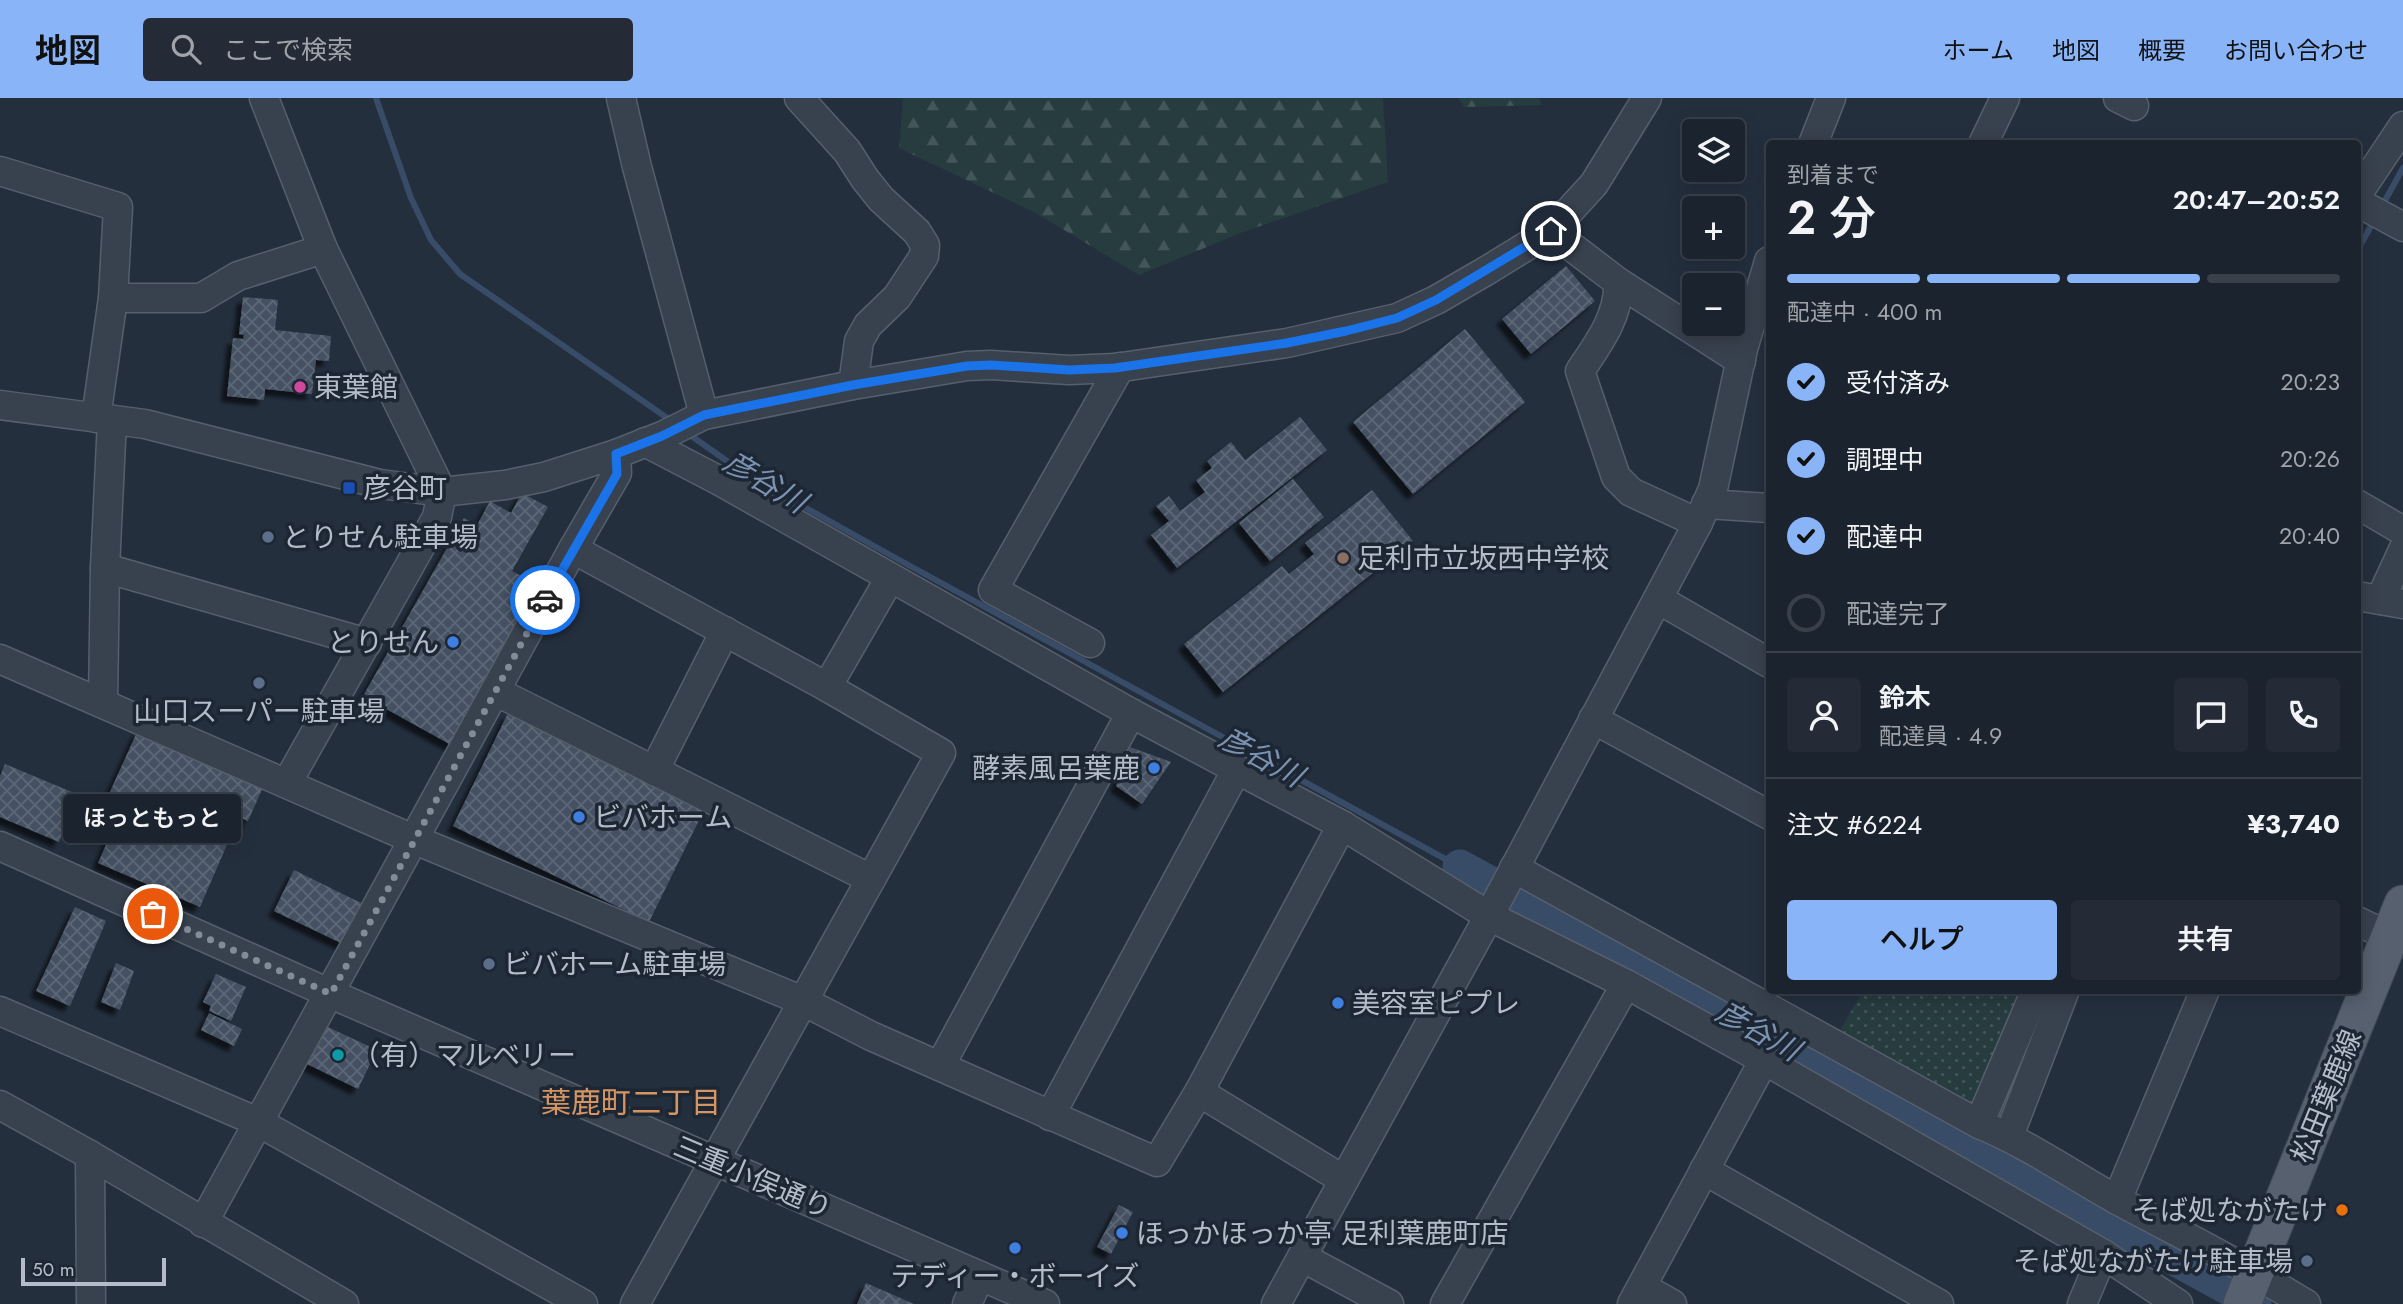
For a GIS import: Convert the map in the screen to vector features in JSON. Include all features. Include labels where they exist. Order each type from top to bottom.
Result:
[{"type":"main road","name":"松田葉鹿線","points":[[2249,1288],[2399,927]]},
{"type":"street","points":[[264,98],[323,249],[442,492],[437,517],[287,783]]},
{"type":"street","points":[[621,98],[699,417]]},
{"type":"street","points":[[799,98],[847,151],[864,179],[881,199],[917,232],[925,245],[924,256],[897,297],[867,325],[859,341],[853,385]]},
{"type":"street","points":[[0,405],[145,424],[380,484],[442,492],[505,485],[544,477],[616,454],[699,417],[853,385],[967,366],[1069,370],[1120,367],[1287,343],[1397,318],[1436,300],[1551,231],[1594,184],[1647,98]]},
{"type":"street","points":[[1814,140],[1830,98]]},
{"type":"street","points":[[1985,140],[2006,98]]},
{"type":"street","points":[[2361,189],[2403,126]]},
{"type":"street","points":[[0,171],[118,207],[104,419],[103,703]]},
{"type":"street","points":[[2361,204],[2403,227]]},
{"type":"street","points":[[1551,231],[1618,282],[1741,361]]},
{"type":"street","points":[[113,298],[201,298],[238,276],[323,249]]},
{"type":"street","points":[[1276,1304],[1492,910],[1702,514],[1713,489],[1741,361],[1766,272]]},
{"type":"street","points":[[1618,282],[1619,298],[1602,338],[1580,371],[1616,477],[1632,492],[1702,514],[1766,508]]},
{"type":"street","points":[[1090,643],[993,590],[1120,367]]},
{"type":"street","points":[[653,439],[718,480],[1131,713],[1342,825],[1764,1060],[2103,1254],[2179,1304]]},
{"type":"street","points":[[204,1223],[413,839],[617,474],[616,454]]},
{"type":"street","points":[[2361,506],[2403,531]]},
{"type":"street","points":[[573,549],[828,687],[941,753],[635,1304]]},
{"type":"street","points":[[2380,600],[2403,550]]},
{"type":"street","points":[[105,568],[367,643]]},
{"type":"street","points":[[828,687],[890,578]]},
{"type":"street","points":[[1657,599],[1766,661]]},
{"type":"street","points":[[654,771],[725,631]]},
{"type":"street","points":[[0,659],[413,839],[803,1001],[871,1036],[1157,1162],[1199,1092],[1342,825]]},
{"type":"street","points":[[495,691],[871,879]]},
{"type":"street","points":[[940,1066],[1131,713]]},
{"type":"street","points":[[1593,719],[1766,813]]},
{"type":"street","points":[[1050,1116],[1237,769]]},
{"type":"street","name":"三重小俣通り","points":[[0,846],[331,994],[1045,1304]]},
{"type":"street","points":[[1511,874],[1979,1124],[2009,1136],[2117,1200],[2249,1288],[2306,1304]]},
{"type":"street","points":[[2361,922],[2399,927]]},
{"type":"street","points":[[1445,1304],[1626,984]]},
{"type":"street","points":[[1979,1124],[2034,994]]},
{"type":"street","points":[[2009,1136],[2063,994]]},
{"type":"street","points":[[2117,1200],[2203,994]]},
{"type":"street","points":[[0,1011],[258,1122],[583,1304]]},
{"type":"street","points":[[1672,1304],[1637,1296],[1764,1060]]},
{"type":"street","points":[[1199,1092],[1344,1180]]},
{"type":"street","points":[[0,1105],[344,1304]]},
{"type":"street","points":[[90,1155],[91,1304]]},
{"type":"street","points":[[1704,1170],[1939,1304]]},
{"type":"street","points":[[2082,1304],[2103,1254]]},
{"type":"street","points":[[1302,1257],[1389,1304]]},
{"type":"street","points":[[967,1304],[980,1276]]},
{"type":"green space","points":[[903,98],[1383,98],[1388,182],[1243,232],[1139,275],[1034,212],[899,148]]},
{"type":"green space","points":[[1458,98],[1539,98],[1542,105],[1464,107]]},
{"type":"green space","points":[[1861,994],[2030,994],[1976,1116],[1836,1037]]},
{"type":"building","points":[[1566,266],[1595,301],[1531,354],[1502,319]]},
{"type":"building","points":[[243,297],[278,300],[275,330],[331,336],[329,361],[316,360],[312,394],[265,389],[264,400],[227,396],[233,338],[243,339],[244,335],[239,334]]},
{"type":"building","points":[[1465,329],[1525,402],[1413,494],[1353,422]]},
{"type":"building","points":[[1300,417],[1327,450],[1177,568],[1151,535],[1169,521],[1156,506],[1169,496],[1180,511],[1205,492],[1196,480],[1212,468],[1207,461],[1231,442],[1245,460]]},
{"type":"building","points":[[1293,479],[1324,517],[1270,561],[1239,523]]},
{"type":"building","points":[[1372,490],[1413,541],[1223,692],[1184,644],[1282,566],[1289,574],[1314,554],[1305,543]]},
{"type":"building","name":"とりせん","points":[[522,493],[548,507],[512,571],[543,588],[453,746],[363,696],[464,518],[477,525],[490,501],[511,513]]},
{"type":"building","name":"ビバホーム","points":[[508,713],[705,808],[649,922],[453,826]]},
{"type":"building","points":[[138,730],[264,785],[248,821],[239,817],[200,907],[98,863],[125,802],[109,794]]},
{"type":"building","points":[[1130,747],[1171,762],[1142,804],[1116,786]]},
{"type":"building","points":[[5,764],[79,795],[59,842],[0,817],[0,776]]},
{"type":"building","points":[[294,870],[363,904],[343,944],[274,911]]},
{"type":"building","points":[[75,907],[106,921],[70,1006],[36,991]]},
{"type":"building","points":[[116,963],[134,971],[120,1010],[101,1002]]},
{"type":"building","points":[[216,974],[246,987],[231,1021],[209,1011],[211,1006],[203,1002]]},
{"type":"building","points":[[209,1013],[242,1029],[234,1046],[201,1030]]},
{"type":"building","name":"（有）マルベリー","points":[[317,1022],[377,1050],[358,1089],[299,1060]]},
{"type":"building","points":[[1119,1205],[1133,1212],[1111,1254],[1097,1247]]},
{"type":"building","points":[[866,1283],[914,1304],[857,1304]]},
{"type":"waterway","name":"彦谷川","points":[[376,98],[411,198],[431,240],[460,274],[673,422]]},
{"type":"waterway","points":[[2382,206],[2403,168]]},
{"type":"waterway","points":[[2361,244],[2375,219]]},
{"type":"waterway","name":"彦谷川","points":[[687,433],[747,475],[1460,867]]},
{"type":"waterway","name":"彦谷川","points":[[1460,867],[2254,1304]]},
{"type":"waterway","points":[[1997,1126],[2036,1025]]},
{"type":"waterway","points":[[1986,1155],[1992,1139]]},
{"type":"way so far","points":[[153,914],[331,994],[545,600]]},
{"type":"place","name":"東葉館","points":[[300,387]]},
{"type":"place","name":"彦谷町","points":[[349,488]]},
{"type":"place","name":"とりせん駐車場","points":[[268,537]]},
{"type":"place","name":"足利市立坂西中学校","points":[[1343,558]]},
{"type":"place","name":"とりせん","points":[[453,642]]},
{"type":"place","name":"山口スーパー駐車場","points":[[259,683]]},
{"type":"place","name":"酵素風呂葉鹿","points":[[1154,768]]},
{"type":"place","name":"ビバホーム","points":[[579,817]]},
{"type":"place","name":"ほっともっと","points":[[153,914]]},
{"type":"place","name":"ビバホーム駐車場","points":[[489,964]]},
{"type":"place","name":"美容室ピプレ","points":[[1338,1003]]},
{"type":"place","name":"（有）マルベリー","points":[[338,1055]]},
{"type":"place","name":"そば処ながたけ","points":[[2342,1210]]},
{"type":"place","name":"ほっかほっか亭 足利葉鹿町店","points":[[1122,1233]]},
{"type":"place","name":"テディー・ボーイズ","points":[[1015,1248]]},
{"type":"place","name":"そば処ながたけ駐車場","points":[[2307,1261]]},
{"type":"district","name":"葉鹿町二丁目","points":[[631,1103]]},
{"type":"route","points":[[545,600],[617,474],[616,454],[662,436],[704,415],[853,385],[967,366],[1069,370],[1115,368],[1287,343],[1346,331],[1397,318],[1436,300],[1551,231]]}]
